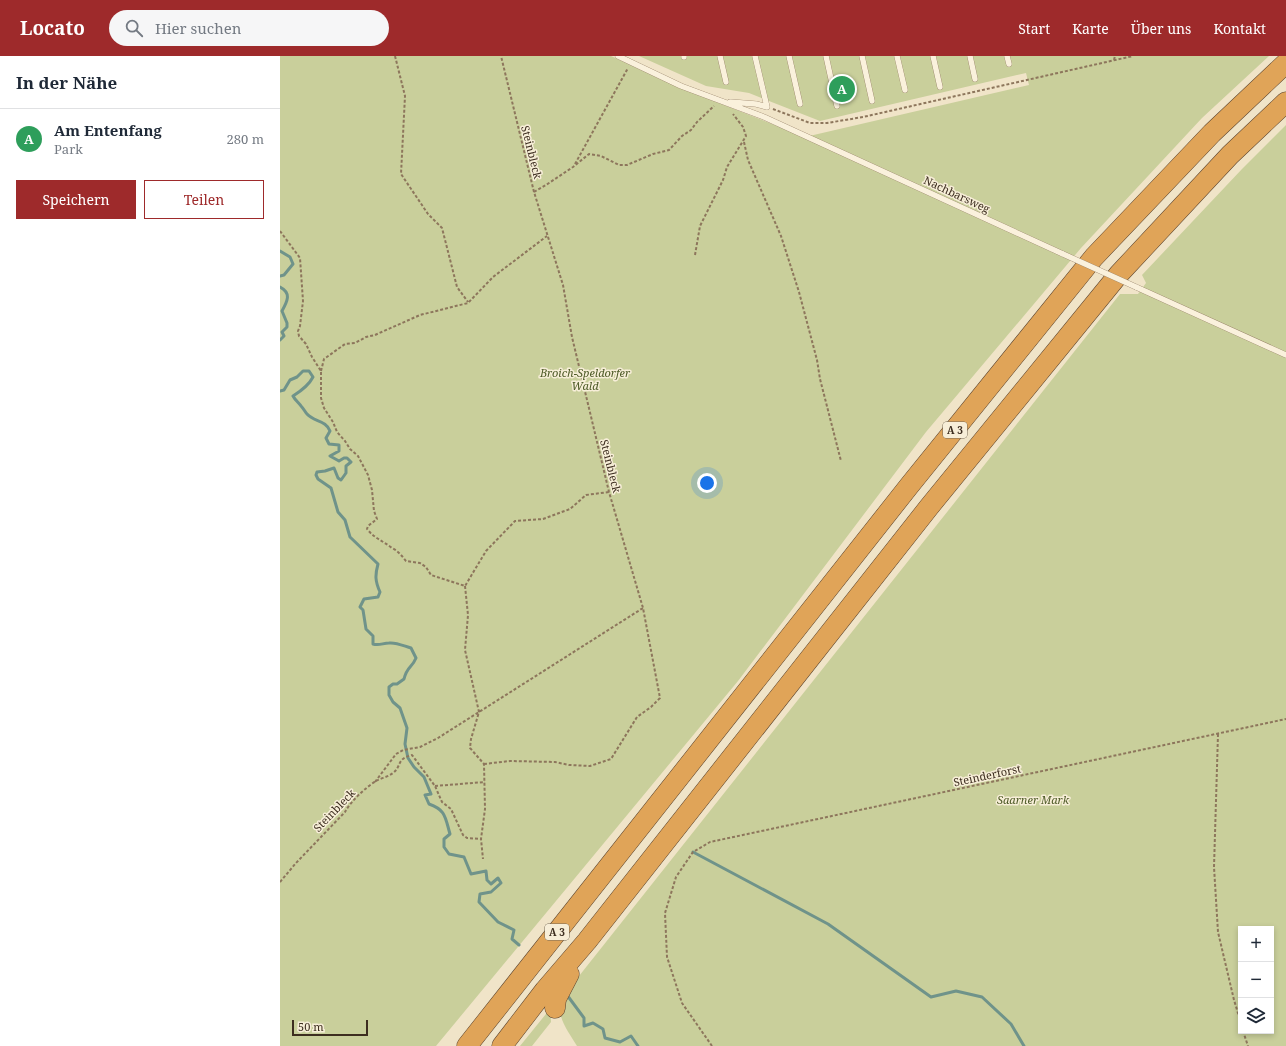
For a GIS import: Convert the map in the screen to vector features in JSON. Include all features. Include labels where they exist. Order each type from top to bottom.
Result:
[{"type":"highway","name":"A 3","points":[[467,1046],[909,486],[1094,257],[1212,133],[1286,62]]},
{"type":"highway","name":"A 3","points":[[502,1046],[545,990],[587,941],[929,507],[1119,274],[1230,155],[1286,102]]},
{"type":"highway","points":[[555,1008],[556,999],[587,941]]},
{"type":"lane","name":"Nachbarsweg","points":[[618,56],[681,86],[764,117],[1286,355]]},
{"type":"lane","points":[[720,56],[726,82]]},
{"type":"lane","points":[[723,102],[756,104],[767,107],[755,56]]},
{"type":"lane","points":[[790,56],[800,104]]},
{"type":"lane","points":[[826,56],[837,106]]},
{"type":"lane","points":[[862,56],[872,101]]},
{"type":"lane","points":[[897,56],[905,90]]},
{"type":"lane","points":[[933,56],[940,87]]},
{"type":"lane","points":[[970,56],[975,78]]},
{"type":"lane","points":[[1007,56],[1009,64]]},
{"type":"path","points":[[395,56],[405,96],[402,174],[428,214],[442,228],[457,287],[468,303]]},
{"type":"path","name":"Steinbleck","points":[[484,764],[510,761],[548,762],[590,766],[612,759],[637,717],[651,707],[660,698],[643,608],[609,492],[572,337],[563,285],[534,192],[501,56]]},
{"type":"path","points":[[1114,60],[1115,56]]},
{"type":"path","points":[[767,107],[810,123],[827,123],[863,117],[1132,56]]},
{"type":"path","points":[[573,167],[632,62]]},
{"type":"path","points":[[534,192],[573,167],[589,154],[593,153],[619,165],[627,165],[653,154],[668,150],[682,136],[691,130],[713,106],[723,102],[743,127],[746,136],[727,167],[723,180],[700,226],[695,255]]},
{"type":"path","points":[[744,141],[748,160],[781,236],[799,292],[841,461]]},
{"type":"path","points":[[280,231],[300,258],[303,301],[298,331],[299,336],[306,344],[321,371]]},
{"type":"path","points":[[465,586],[431,575],[426,567],[420,563],[406,562],[396,550],[371,535],[367,529],[368,526],[377,519],[374,511],[372,490],[368,476],[358,456],[350,449],[337,432],[333,422],[324,408],[321,398],[321,371],[324,359],[344,344],[355,343],[420,315],[468,303],[493,277],[547,236]]},
{"type":"path","points":[[483,859],[481,839],[485,809],[484,764],[470,748],[471,739],[479,712],[465,650],[468,616],[465,586],[486,551],[515,521],[543,519],[570,508],[586,495],[609,492]]},
{"type":"path","points":[[375,782],[396,754],[403,750],[411,750],[420,747],[438,738],[643,608]]},
{"type":"path","name":"Steinderforst","points":[[712,1046],[682,1003],[667,957],[665,913],[676,877],[693,852],[710,842],[1286,719]]},
{"type":"path","points":[[1218,734],[1214,866],[1218,932],[1238,1013]]},
{"type":"path","name":"Steinbleck","points":[[280,882],[296,862],[345,812],[350,803],[375,782],[394,772],[399,763],[405,757],[412,755],[435,786]]},
{"type":"path","points":[[481,839],[467,838],[463,835],[451,809],[442,802],[435,786],[485,782]]},
{"type":"path","points":[[1244,1034],[1248,1046]]},
{"type":"green space","name":"Broich-Speldorfer Wald","points":[[280,56],[611,56],[691,92],[805,137],[1029,85],[1026,73],[820,121],[749,93],[706,86],[639,56],[1269,56],[1202,118],[1081,248],[926,432],[738,681],[436,1046],[280,1046]]},
{"type":"green space","name":"Saarner Mark","points":[[1286,125],[1286,1046],[577,1046],[562,1019],[560,1013],[560,1000],[1120,294],[1138,294],[1146,283],[1142,275],[1242,169]]},
{"type":"green space","points":[[550,1009],[551,1022],[532,1046],[520,1046]]},
{"type":"waterway","points":[[280,251],[290,257],[293,264],[284,275],[280,276]]},
{"type":"waterway","points":[[280,287],[284,289],[287,295],[282,311],[287,327],[282,332],[284,336],[280,340]]},
{"type":"waterway","points":[[280,391],[284,390],[290,380],[297,377],[303,371],[309,371],[313,377],[304,388],[293,396],[310,417],[328,427],[330,431],[326,438],[329,444],[339,445],[339,451],[330,456],[339,461],[347,458],[351,462],[346,466],[346,473],[341,480],[338,478],[334,468],[317,472],[316,475],[318,479],[331,488],[338,512],[345,520],[350,537],[378,564],[376,575],[376,581],[380,592],[378,597],[364,599],[360,607],[363,610],[366,629],[373,636],[373,644],[377,645],[392,643],[403,645],[411,648],[416,658],[404,679],[389,687],[389,695],[393,702],[400,708],[407,728],[405,744],[408,758],[414,767],[424,777],[431,794],[425,795],[429,804],[439,809],[446,819],[450,834],[444,839],[444,847],[449,854],[464,857],[471,874],[486,871],[487,880],[491,884],[498,878],[501,883],[491,892],[480,894],[479,902],[498,922],[514,930],[512,939],[519,945]]},
{"type":"waterway","points":[[693,852],[828,924],[931,997],[956,991],[982,997],[1011,1024],[1024,1046]]},
{"type":"waterway","points":[[567,995],[584,1018],[584,1026],[593,1023],[603,1029],[605,1038],[620,1042],[631,1036],[638,1046]]},
{"type":"place","name":"Am Entenfang","points":[[842,89]]}]
